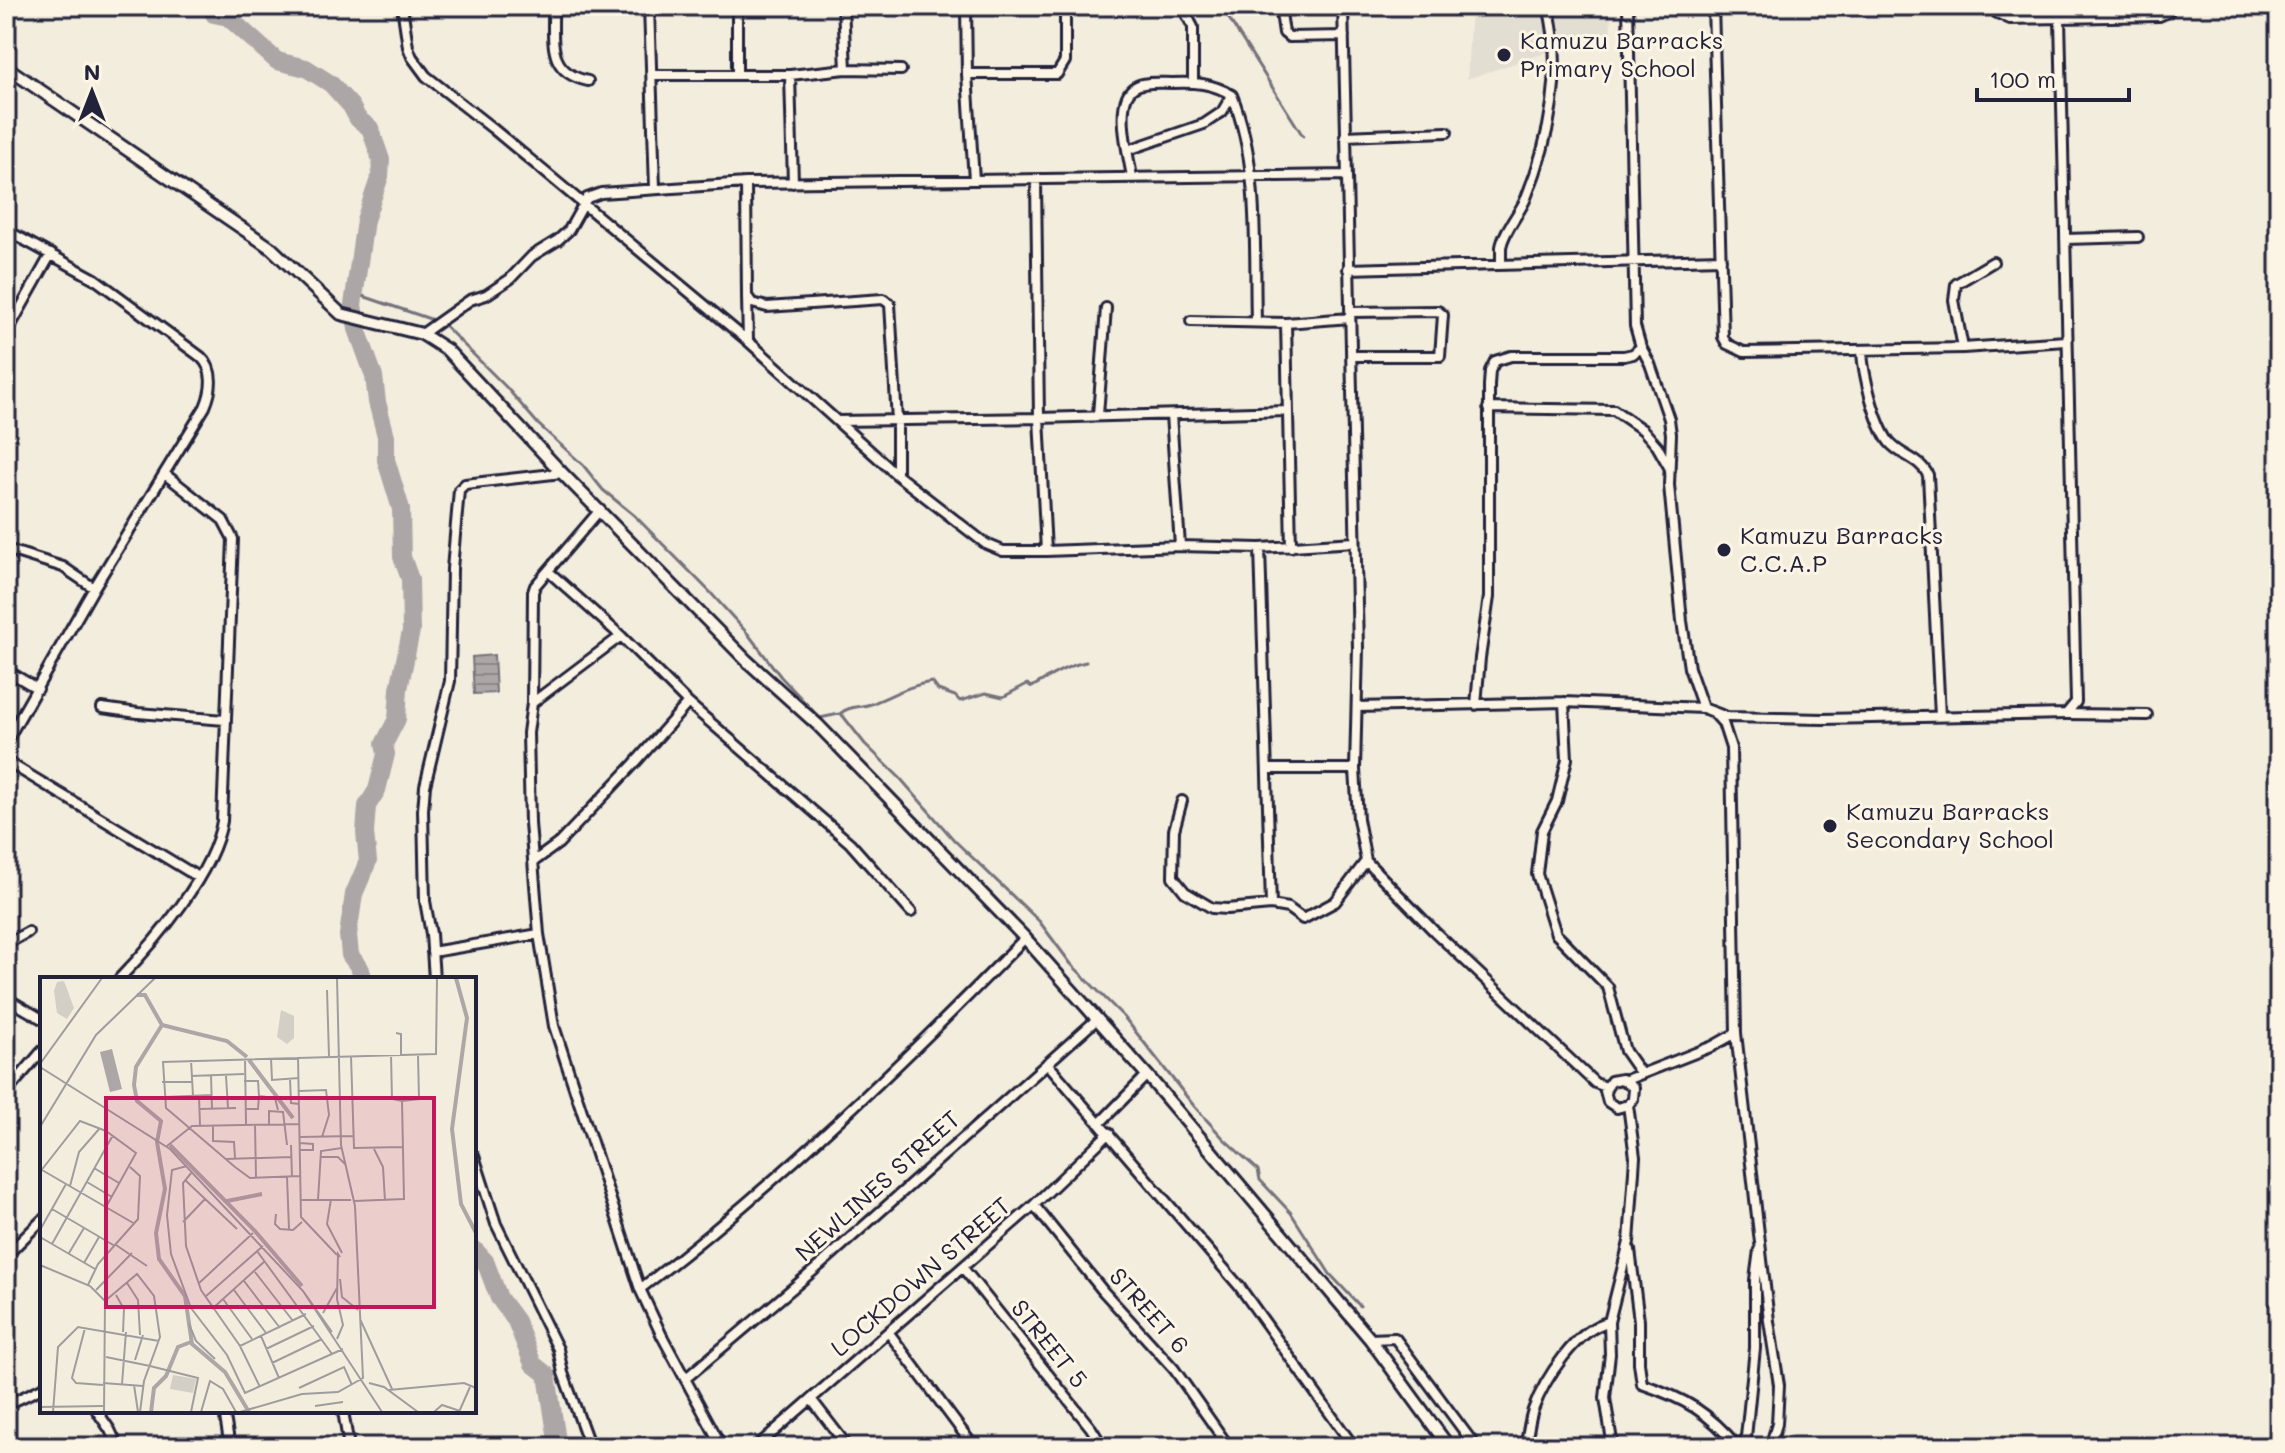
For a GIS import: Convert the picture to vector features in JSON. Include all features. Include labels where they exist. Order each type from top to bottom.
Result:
[{"type":"street","points":[[402,6],[412,57],[426,76],[748,341],[897,475],[986,544],[1003,551],[1046,551],[1180,546],[1260,548],[1355,542]]},
{"type":"street","points":[[553,6],[557,59],[564,73],[588,81]]},
{"type":"street","points":[[649,6],[655,188]]},
{"type":"street","points":[[737,6],[737,73]]},
{"type":"street","points":[[843,6],[846,69]]},
{"type":"street","points":[[966,6],[974,180]]},
{"type":"street","points":[[967,74],[1057,74],[1065,61],[1065,6]]},
{"type":"street","points":[[1182,6],[1190,19],[1194,38],[1193,82]]},
{"type":"street","points":[[1280,6],[1284,33],[1289,37],[1344,36]]},
{"type":"street","points":[[1343,6],[1355,542],[1355,769],[1358,819],[1366,861],[1497,992],[1595,1083],[1606,1087]]},
{"type":"street","points":[[1501,265],[1503,242],[1524,204],[1544,152],[1552,112],[1555,42],[1548,6]]},
{"type":"street","points":[[1628,6],[1635,326],[1669,419],[1669,468],[1685,645],[1694,687],[1703,708]]},
{"type":"street","points":[[1713,6],[1723,337],[1734,349],[1744,352],[1862,351],[2066,341]]},
{"type":"street","points":[[1993,6],[1997,13],[2010,19],[2159,16],[2172,6]]},
{"type":"street","points":[[2060,19],[2066,341],[2078,686],[2076,702],[2066,714]]},
{"type":"street","points":[[6,67],[271,248],[341,314],[422,334],[447,350],[562,473],[747,661],[818,725],[1025,938],[1147,1075],[1370,1339],[1449,1447]]},
{"type":"street","points":[[652,75],[790,75],[846,69],[901,70]]},
{"type":"street","points":[[790,75],[793,183]]},
{"type":"street","points":[[1132,177],[1124,126],[1128,93],[1136,86],[1193,82],[1216,85],[1232,95],[1245,139],[1250,177],[1256,321]]},
{"type":"street","points":[[1128,150],[1204,124],[1222,112],[1232,95]]},
{"type":"street","points":[[1345,136],[1447,132]]},
{"type":"street","points":[[422,334],[470,300],[486,295],[510,279],[532,256],[558,240],[569,230],[587,198],[593,194],[746,183],[1346,175]]},
{"type":"street","points":[[1036,181],[1039,418],[1046,551]]},
{"type":"street","points":[[746,183],[748,341]]},
{"type":"street","points":[[6,230],[95,279],[206,362],[211,376],[209,399],[166,475],[94,588],[6,742]]},
{"type":"street","points":[[2065,239],[2138,237]]},
{"type":"street","points":[[6,334],[51,254]]},
{"type":"street","points":[[1348,269],[1721,259]]},
{"type":"street","points":[[1963,348],[1954,300],[1956,284],[1993,262]]},
{"type":"street","points":[[747,296],[752,303],[767,307],[887,300],[890,304],[897,421],[897,475]]},
{"type":"street","points":[[1098,415],[1106,308]]},
{"type":"street","points":[[1191,321],[1286,323],[1350,315],[1438,311],[1443,315],[1442,352],[1436,358],[1351,356]]},
{"type":"street","points":[[1286,323],[1291,547]]},
{"type":"street","points":[[1476,705],[1489,597],[1490,371],[1499,358],[1624,356],[1633,354],[1641,347]]},
{"type":"street","points":[[1862,351],[1866,384],[1889,442],[1924,467],[1928,475],[1940,716]]},
{"type":"street","points":[[1488,408],[1614,410],[1643,430],[1657,446],[1669,468]]},
{"type":"street","points":[[837,421],[1288,411]]},
{"type":"street","points":[[1171,415],[1180,546]]},
{"type":"street","points":[[434,977],[425,901],[423,810],[425,786],[450,681],[452,569],[459,490],[465,484],[562,473]]},
{"type":"street","points":[[121,977],[147,950],[198,877],[220,836],[233,539],[223,520],[166,475]]},
{"type":"street","points":[[600,510],[533,592],[532,703],[528,733],[539,934],[554,1026],[640,1289],[722,1447]]},
{"type":"street","points":[[1260,548],[1271,905]]},
{"type":"street","points":[[6,549],[63,567],[94,588]]},
{"type":"street","points":[[548,571],[621,636],[688,703],[850,843],[911,912]]},
{"type":"street","points":[[532,703],[621,636]]},
{"type":"street","points":[[6,670],[38,689]]},
{"type":"street","points":[[1357,707],[1564,702],[1703,708],[1727,717],[1823,719],[2147,715]]},
{"type":"street","points":[[1564,702],[1567,759],[1557,801],[1542,831],[1537,874],[1552,927],[1608,987],[1625,1051],[1641,1074]]},
{"type":"street","points":[[533,862],[559,843],[688,703]]},
{"type":"street","points":[[102,708],[225,720]]},
{"type":"street","points":[[1715,714],[1723,723],[1731,748],[1736,1033],[1779,1385],[1777,1424],[1770,1447]]},
{"type":"street","points":[[6,761],[198,877]]},
{"type":"street","points":[[1267,769],[1355,769]]},
{"type":"street","points":[[1182,801],[1174,830],[1173,877],[1175,883],[1212,908],[1271,905],[1288,908],[1303,919],[1335,902],[1366,861]]},
{"type":"street","points":[[6,944],[28,932]]},
{"type":"street","points":[[432,952],[539,934]]},
{"type":"street","points":[[640,1289],[699,1244],[760,1191],[938,1027],[1025,938]]},
{"type":"street","points":[[6,998],[40,1018]]},
{"type":"street","name":"NEWLINES STREET","points":[[685,1379],[819,1266],[1096,1020]]},
{"type":"street","points":[[1626,1080],[1635,1092],[1633,1099],[1621,1108],[1610,1105],[1605,1095],[1606,1087],[1615,1079],[1626,1080],[1713,1046],[1736,1033]]},
{"type":"street","points":[[6,1093],[40,1053]]},
{"type":"street","points":[[1047,1063],[1239,1286],[1354,1447]]},
{"type":"street","points":[[1100,1123],[1147,1075]]},
{"type":"street","points":[[1613,1447],[1605,1398],[1610,1354],[1609,1322],[1629,1242],[1635,1157],[1628,1105]]},
{"type":"street","name":"LOCKDOWN STREET","points":[[756,1447],[1034,1205],[1109,1133]]},
{"type":"street","points":[[476,1162],[496,1224],[558,1349],[563,1373],[590,1447]]},
{"type":"street","name":"STREET 6","points":[[1034,1205],[1103,1291],[1174,1369],[1229,1447]]},
{"type":"street","points":[[6,1256],[40,1222]]},
{"type":"street","points":[[1745,1447],[1755,1348],[1755,1280],[1761,1237]]},
{"type":"street","points":[[1629,1242],[1639,1321],[1642,1384],[1710,1416],[1738,1447]]},
{"type":"street","name":"STREET 5","points":[[963,1268],[1103,1447]]},
{"type":"street","points":[[1525,1447],[1533,1410],[1558,1365],[1579,1338],[1596,1324],[1609,1322]]},
{"type":"street","points":[[889,1333],[974,1447]]},
{"type":"street","points":[[1370,1339],[1395,1338],[1476,1447]]},
{"type":"street","points":[[6,1405],[40,1389]]},
{"type":"street","points":[[811,1399],[848,1447]]},
{"type":"street","points":[[98,1413],[118,1447]]},
{"type":"street","points":[[224,1413],[230,1447]]},
{"type":"street","points":[[343,1413],[349,1447]]},
{"type":"shaded area","name":"Kamuzu Barracks Primary School","points":[[1471,6],[1610,6],[1611,31],[1467,79]]},
{"type":"shaded area","points":[[494,655],[496,693],[474,694],[472,657]]},
{"type":"waterway","points":[[211,6],[214,14],[228,17],[277,61],[306,68],[331,84],[358,119],[370,128],[381,160],[380,176],[365,220],[353,305],[357,329],[374,376],[386,436],[386,460],[401,509],[402,557],[410,579],[411,631],[399,689],[397,719],[384,744],[386,754],[377,790],[367,806],[365,833],[368,861],[354,894],[348,935],[350,955],[363,977]]},
{"type":"waterway","points":[[1221,6],[1303,136]]},
{"type":"waterway","points":[[354,293],[436,321]]},
{"type":"waterway","points":[[445,326],[539,425],[583,465],[603,490],[635,516],[709,591],[816,714],[820,718],[843,716],[954,840],[1039,921],[1071,964],[1124,1017],[1194,1106],[1258,1170],[1260,1180],[1291,1213],[1330,1274],[1360,1306]]},
{"type":"waterway","points":[[841,713],[932,682],[938,690],[960,701],[986,693],[1003,697],[1027,684],[1032,687],[1052,675],[1086,662]]},
{"type":"waterway","points":[[476,1251],[485,1261],[499,1298],[516,1321],[533,1364],[547,1375],[558,1447]]},
{"type":"place","name":"Kamuzu Barracks Primary School","points":[[1504,55]]},
{"type":"place","name":"Kamuzu Barracks C.C.A.P","points":[[1724,550]]},
{"type":"place","name":"Kamuzu Barracks Secondary School","points":[[1830,826]]}]
